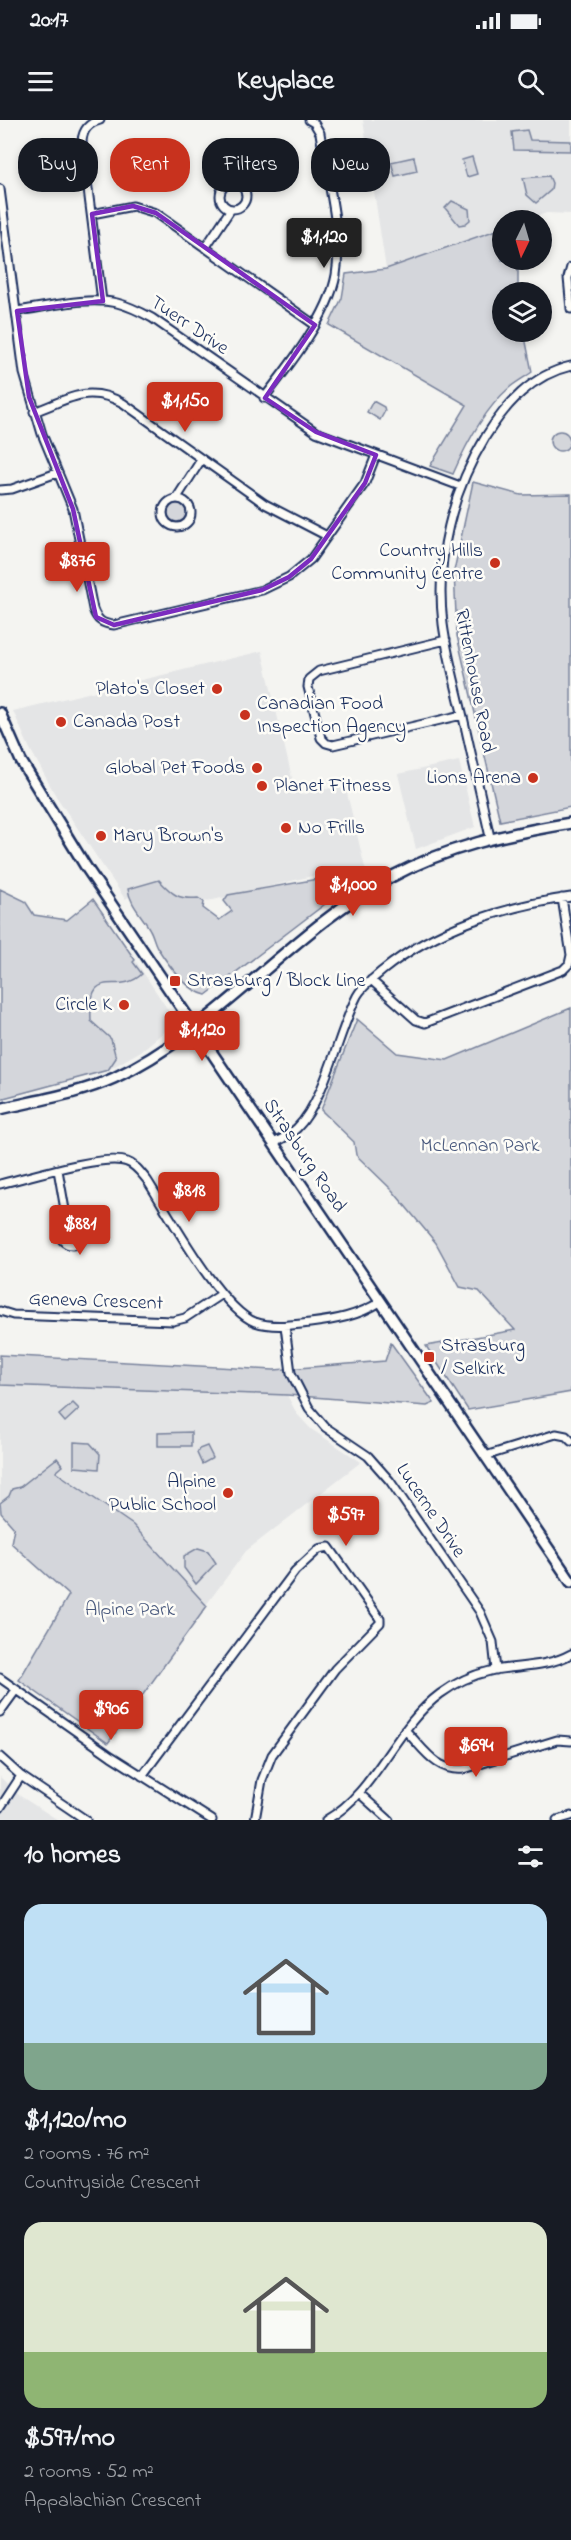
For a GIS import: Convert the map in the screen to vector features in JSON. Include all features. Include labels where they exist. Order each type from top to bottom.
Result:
[{"type":"street","points":[[100,120],[91,123],[86,128],[82,141],[102,301]]},
{"type":"street","points":[[264,398],[315,325],[331,293],[336,273],[337,254],[320,133],[314,123],[309,120]]},
{"type":"street","points":[[0,189],[24,373],[34,412],[73,509],[96,617],[106,624],[114,625],[276,585],[302,569],[365,483],[376,455]]},
{"type":"street","points":[[92,214],[133,206],[143,207],[156,213],[315,325]]},
{"type":"street","points":[[205,248],[231,208]]},
{"type":"street","points":[[571,267],[568,278],[571,309]]},
{"type":"street","name":"Tuerr Drive","points":[[17,311],[102,301],[134,309],[152,318],[316,432],[460,486]]},
{"type":"street","name":"Rittenhouse Road","points":[[490,837],[446,640],[441,588],[442,555],[460,486],[482,443],[511,401],[540,379],[571,366]]},
{"type":"street","points":[[34,412],[91,392],[107,394],[266,504],[327,536]]},
{"type":"street","points":[[176,499],[186,502],[191,512],[188,522],[179,527],[168,524],[163,516],[165,504],[176,499],[201,460]]},
{"type":"street","points":[[0,490],[12,489],[57,472]]},
{"type":"street","points":[[446,640],[318,671],[309,679],[310,696],[321,738],[333,745],[462,715]]},
{"type":"street","name":"Strasburg Road","points":[[0,713],[21,761],[46,805],[571,1582]]},
{"type":"street","points":[[0,1109],[63,1094],[113,1078],[154,1055],[195,1028],[363,893],[390,877],[452,850],[490,837],[571,823]]},
{"type":"street","points":[[274,1143],[296,1130],[306,1118],[358,995],[371,980],[404,956],[450,930],[516,908],[571,897]]},
{"type":"street","points":[[371,980],[416,1020],[425,1023],[563,970],[569,964],[571,955],[562,898]]},
{"type":"street","points":[[0,1184],[111,1159],[129,1162],[137,1168],[220,1295],[241,1315],[268,1326],[285,1326],[347,1317],[380,1302]]},
{"type":"street","points":[[58,1170],[67,1221]]},
{"type":"street","name":"Geneva Crescent","points":[[0,1311],[13,1315],[173,1322],[185,1318],[220,1295]]},
{"type":"street","name":"Lucerne Drive","points":[[285,1326],[291,1373],[309,1408],[325,1427],[368,1456],[390,1481],[480,1612],[493,1642],[496,1670]]},
{"type":"street","points":[[485,1456],[556,1434],[566,1436],[571,1441]]},
{"type":"street","points":[[142,1776],[295,1571],[319,1549],[329,1547],[380,1619],[380,1623],[335,1669],[272,1755],[262,1780],[255,1820]]},
{"type":"street","points":[[326,1820],[340,1812],[359,1792],[405,1730],[429,1702],[443,1692],[474,1676],[496,1670],[543,1664],[571,1654]]},
{"type":"street","points":[[0,1678],[142,1776],[212,1820]]},
{"type":"street","points":[[0,1712],[16,1690]]},
{"type":"street","points":[[405,1730],[437,1762],[452,1770],[464,1769],[557,1740],[571,1741]]},
{"type":"street","points":[[0,1757],[21,1776],[86,1820]]},
{"type":"street","points":[[0,1808],[21,1776]]},
{"type":"street","points":[[359,1792],[388,1820]]},
{"type":"street","points":[[557,1820],[571,1816]]},
{"type":"highlighted area","points":[[133,206],[156,213],[315,325],[265,398],[316,432],[376,455],[365,483],[311,559],[289,577],[262,590],[114,625],[96,617],[73,509],[29,397],[17,311],[103,301],[92,214]]},
{"type":"shaded area","points":[[363,120],[571,120],[571,214],[552,213],[552,210],[492,210],[492,232],[386,269],[374,192],[390,192],[390,138],[366,138]]},
{"type":"shaded area","points":[[262,651],[295,791],[303,794],[345,785],[367,876],[349,887],[337,870],[213,900],[174,904],[156,882],[125,899],[56,796],[29,747],[13,711]]},
{"type":"shaded area","points":[[459,761],[475,827],[416,849],[398,774]]},
{"type":"shaded area","points":[[135,960],[176,1022],[141,1051],[108,1070],[71,1007]]},
{"type":"shaded area","name":"Alpine Public School","points":[[0,1385],[287,1395],[297,1414],[311,1429],[361,1462],[246,1551],[206,1605],[133,1525],[48,1466],[0,1503]]},
{"type":"shaded area","points":[[0,1777],[20,1796],[58,1820],[0,1820]]},
{"type":"green space","points":[[527,130],[530,140],[571,141],[571,151],[514,150],[512,132]]},
{"type":"green space","points":[[414,157],[417,171],[395,176],[391,162]]},
{"type":"green space","points":[[472,157],[477,174],[467,177],[462,160]]},
{"type":"green space","points":[[549,176],[552,183],[551,190],[536,203],[527,195],[523,178]]},
{"type":"green space","points":[[452,201],[469,209],[470,220],[465,224],[459,225],[445,208]]},
{"type":"green space","points":[[492,232],[492,270],[518,270],[518,282],[492,282],[492,342],[526,342],[532,372],[509,388],[492,406],[470,439],[453,474],[430,466],[467,405],[329,325],[342,298],[346,274],[386,269]]},
{"type":"green space","points":[[373,401],[384,407],[385,411],[380,420],[367,412]]},
{"type":"green space","points":[[560,431],[567,434],[570,441],[567,448],[560,451],[553,448],[550,441],[553,434]]},
{"type":"green space","points":[[473,482],[521,495],[571,494],[571,807],[500,821],[457,636],[454,571]]},
{"type":"green space","points":[[173,504],[181,504],[186,509],[184,520],[173,522],[168,517],[168,509]]},
{"type":"green space","points":[[340,875],[346,888],[206,995],[192,988],[166,961],[134,905],[128,889],[159,880],[176,895],[198,898],[204,902],[203,908],[219,920],[232,911],[224,901],[228,895]]},
{"type":"green space","points":[[0,889],[25,901],[34,915],[67,920],[93,899],[135,960],[133,962],[142,974],[123,983],[99,986],[94,992],[91,1003],[91,1021],[111,1039],[116,1058],[108,1070],[0,1099]]},
{"type":"green space","name":"McLennan Park","points":[[571,1008],[571,1392],[468,1410],[426,1346],[515,1330],[479,1291],[460,1287],[436,1243],[392,1190],[356,1155],[354,1142],[321,1110],[357,1019],[397,1053],[447,1060]]},
{"type":"green space","points":[[391,1343],[434,1403],[427,1406],[287,1395],[0,1385],[0,1355],[274,1370],[385,1361]]},
{"type":"green space","points":[[73,1403],[79,1409],[65,1422],[59,1415]]},
{"type":"green space","points":[[191,1432],[191,1446],[158,1446],[158,1433]]},
{"type":"green space","points":[[74,1442],[90,1443],[100,1454],[99,1469],[74,1467]]},
{"type":"green space","points":[[207,1446],[213,1458],[202,1464],[197,1453],[199,1449]]},
{"type":"green space","name":"Alpine Park","points":[[57,1458],[63,1466],[56,1472],[133,1525],[207,1606],[108,1743],[19,1680],[69,1595],[11,1543],[14,1528],[1,1513],[0,1503],[9,1496],[12,1489],[20,1487]]},
{"type":"green space","points":[[198,1548],[208,1551],[216,1563],[196,1584],[184,1568],[184,1556]]},
{"type":"place","name":"Country Hills Community Centre","points":[[495,563]]},
{"type":"place","name":"Plato's Closet","points":[[217,689]]},
{"type":"place","name":"Canadian Food Inspection Agency","points":[[245,715]]},
{"type":"place","name":"Canada Post","points":[[61,722]]},
{"type":"place","name":"Global Pet Foods","points":[[257,768]]},
{"type":"place","name":"Lions Arena","points":[[533,778]]},
{"type":"place","name":"Planet Fitness","points":[[262,786]]},
{"type":"place","name":"No Frills","points":[[286,828]]},
{"type":"place","name":"Mary Brown's","points":[[101,836]]},
{"type":"place","name":"Strasburg / Block Line","points":[[175,981]]},
{"type":"place","name":"Circle K","points":[[124,1005]]},
{"type":"place","name":"Strasburg / Selkirk","points":[[429,1357]]},
{"type":"place","name":"Alpine Public School","points":[[228,1493]]}]
